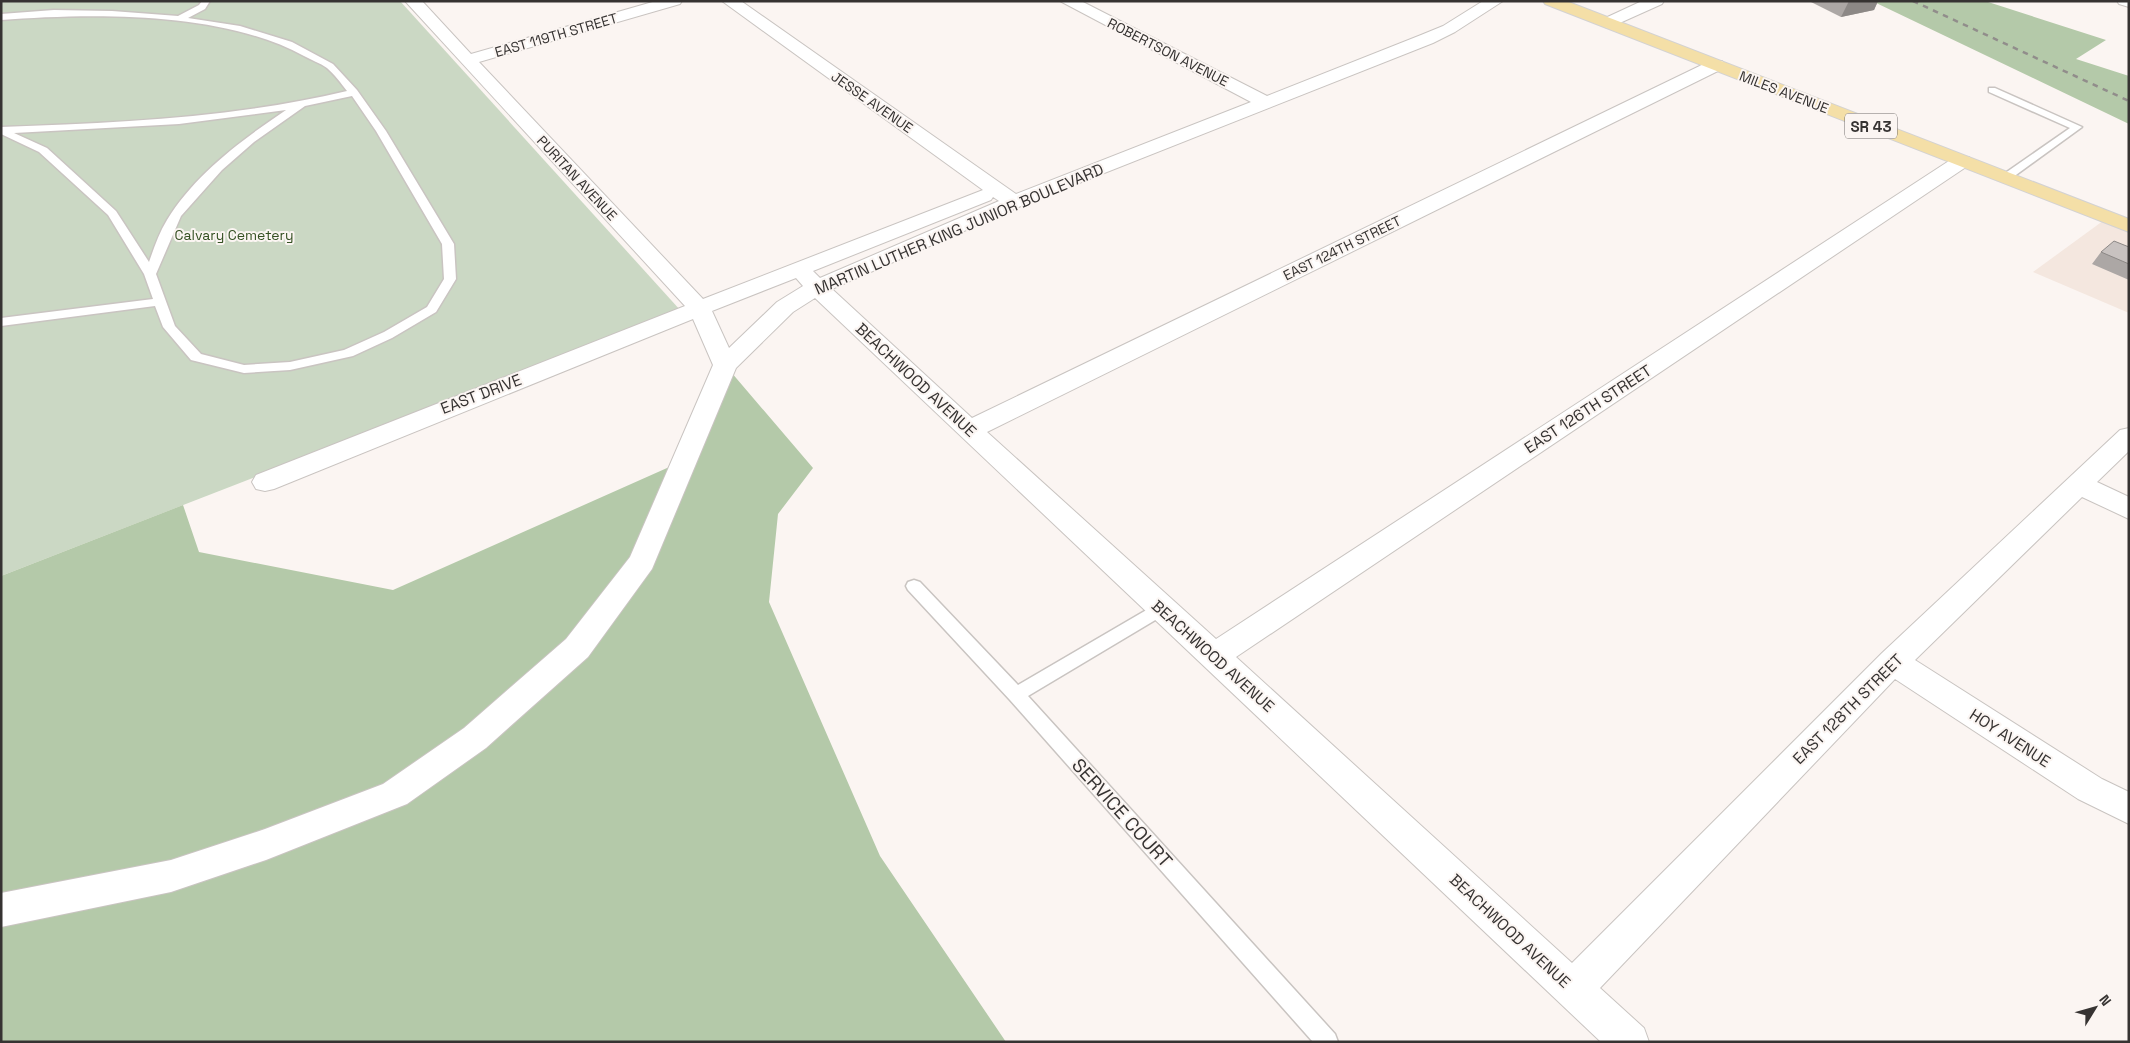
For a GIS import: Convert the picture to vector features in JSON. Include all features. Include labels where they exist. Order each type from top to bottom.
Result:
[{"type":"main road","name":"MILES AVENUE","points":[[1551,1],[2129,226]]},
{"type":"street","name":"PURITAN AVENUE","points":[[413,1],[700,309],[725,365]]},
{"type":"street","name":"EAST 119TH STREET","points":[[468,60],[674,1]]},
{"type":"street","name":"JESSE AVENUE","points":[[730,1],[1014,202]]},
{"type":"street","name":"ROBERTSON AVENUE","points":[[1068,1],[1267,103]]},
{"type":"street","name":"MARTIN LUTHER KING JUNIOR BOULEVARD","points":[[1,910],[171,876],[266,844],[395,794],[475,738],[577,648],[642,562],[725,365],[778,314],[807,278],[998,190],[1419,25],[1446,11],[1458,1]]},
{"type":"street","name":"MARTIN LUTHER KING JUNIOR BOULEVARD","points":[[700,309],[807,278],[1014,202],[1427,39],[1449,29],[1495,1]]},
{"type":"street","points":[[1607,23],[1656,1]]},
{"type":"street","points":[[2125,1],[2129,2]]},
{"type":"street","name":"EAST 124TH STREET","points":[[969,430],[1716,65]]},
{"type":"street","name":"EAST 126TH STREET","points":[[1214,656],[1962,161]]},
{"type":"street","name":"BEACHWOOD AVENUE","points":[[807,278],[1160,609],[1214,656],[1630,1042]]},
{"type":"street","name":"EAST DRIVE","points":[[265,482],[421,418],[700,309]]},
{"type":"street","name":"EAST 128TH STREET","points":[[1573,989],[1893,662],[2129,436]]},
{"type":"street","points":[[2080,485],[2129,509]]},
{"type":"street","name":"HOY AVENUE","points":[[1893,662],[2090,789],[2129,809]]},
{"type":"lane","points":[[179,20],[202,7],[206,1]]},
{"type":"lane","points":[[1,16],[54,13],[112,14],[179,20],[240,29],[289,44],[330,66],[354,92],[381,132],[448,244],[450,279],[432,309],[388,335],[348,353],[290,366],[244,369],[196,358],[169,328],[150,274],[112,213],[44,150],[1,130]]},
{"type":"lane","points":[[1992,90],[2077,127],[2005,178]]},
{"type":"lane","points":[[1,130],[153,122],[249,112],[302,104],[354,92]]},
{"type":"lane","points":[[150,274],[176,216],[218,167],[268,126],[302,104]]},
{"type":"lane","points":[[1,322],[160,302]]},
{"type":"lane","name":"SERVICE COURT","points":[[914,586],[1016,695],[1327,1042]]},
{"type":"lane","points":[[1016,695],[1160,609]]},
{"type":"shaded area","points":[[2107,218],[2129,226],[2129,313],[2033,272]]},
{"type":"green space","name":"Calvary Cemetery","points":[[1,1],[400,1],[681,311],[1,576]]},
{"type":"green space","points":[[1872,1],[1985,1],[2106,40],[2076,59],[2129,76],[2129,124]]},
{"type":"green space","points":[[725,365],[813,468],[778,514],[769,602],[880,856],[1006,1042],[1,1042],[1,576],[183,505],[199,552],[393,590],[685,460]]},
{"type":"building","points":[[2114,241],[2129,247],[2129,264],[2101,252]]},
{"type":"railway","points":[[1913,1],[2129,101]]}]
